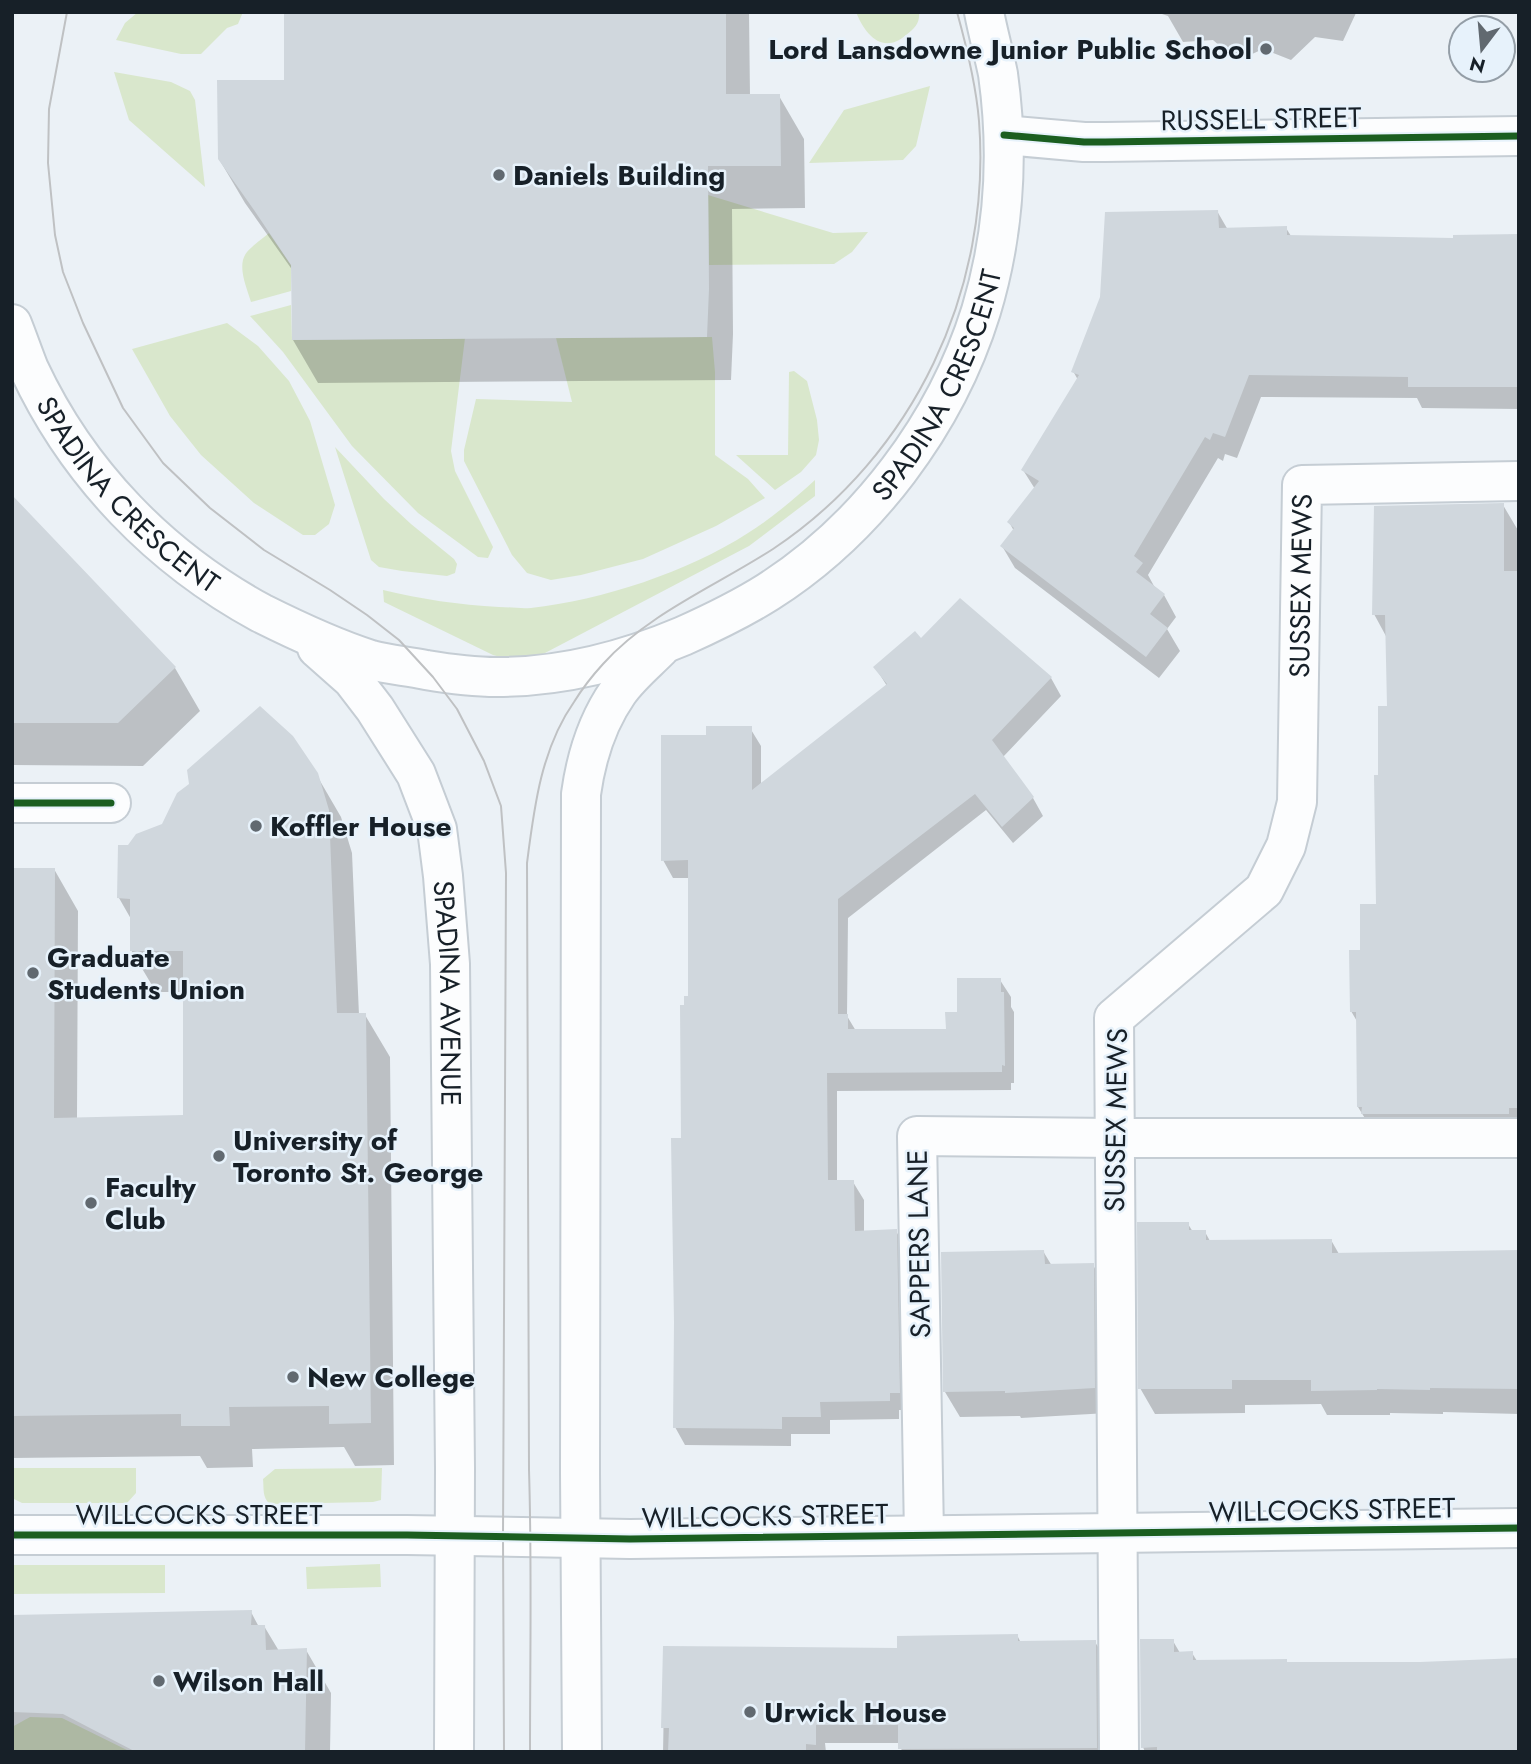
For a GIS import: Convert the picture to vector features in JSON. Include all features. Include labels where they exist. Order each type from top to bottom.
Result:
[{"type":"main road","name":"SPADINA CRESCENT","points":[[12,324],[29,368],[58,423],[93,474],[134,520],[181,562],[232,597],[287,626],[375,661],[459,676],[551,674],[634,655],[718,620],[770,591],[817,555],[861,514],[899,469],[932,419],[960,367],[981,311],[995,254],[1003,195],[1004,135],[997,73],[984,12]]},
{"type":"main road","name":"RUSSELL STREET","points":[[1004,135],[1084,142],[1519,136]]},
{"type":"main road","name":"SUSSEX MEWS","points":[[1119,1752],[1114,1018],[1264,890],[1286,846],[1297,802],[1302,485],[1519,481]]},
{"type":"main road","name":"SPADINA AVENUE","points":[[287,626],[352,679],[375,709],[416,774],[437,829],[450,964],[455,1468],[454,1752]]},
{"type":"main road","points":[[582,1752],[581,794],[586,763],[600,724],[618,691],[663,644]]},
{"type":"main road","points":[[12,803],[111,803]]},
{"type":"main road","name":"SAPPERS LANE","points":[[924,1535],[917,1136],[1519,1138]]},
{"type":"main road","name":"WILLCOCKS STREET","points":[[12,1535],[630,1539],[1519,1528]]},
{"type":"green space","points":[[138,12],[243,12],[238,24],[227,28],[201,54],[181,54],[116,40],[125,23]]},
{"type":"green space","points":[[856,12],[919,12],[919,16],[912,30],[898,41],[882,43],[864,28]]},
{"type":"green space","points":[[114,72],[171,82],[190,91],[195,100],[205,187],[129,120]]},
{"type":"green space","points":[[930,86],[916,146],[903,160],[809,163],[844,110]]},
{"type":"green space","points":[[708,195],[833,233],[868,232],[852,252],[834,264],[709,265]]},
{"type":"green space","points":[[269,233],[291,265],[291,291],[251,302],[243,277],[242,263],[249,249]]},
{"type":"green space","points":[[291,305],[292,340],[465,338],[451,451],[455,471],[493,547],[488,558],[478,557],[418,513],[352,446],[283,352],[250,316]]},
{"type":"green space","points":[[227,323],[258,346],[289,381],[310,421],[335,505],[329,524],[315,535],[303,535],[254,503],[201,455],[170,416],[132,349]]},
{"type":"green space","points":[[712,337],[715,372],[715,455],[748,479],[765,498],[716,526],[643,559],[551,580],[527,573],[512,555],[464,461],[476,399],[572,402],[556,338]]},
{"type":"green space","points":[[794,371],[807,381],[819,440],[816,455],[801,472],[775,490],[736,455],[788,455],[789,372]]},
{"type":"green space","points":[[335,447],[384,499],[454,559],[457,564],[455,573],[447,576],[402,571],[379,567],[371,560]]},
{"type":"green space","points":[[815,480],[815,496],[749,546],[533,657],[508,659],[493,655],[384,602],[383,590],[455,603],[527,608],[615,591],[672,572],[724,547],[766,521]]},
{"type":"green space","points":[[12,1468],[136,1468],[136,1493],[127,1503],[22,1503],[12,1498]]},
{"type":"green space","points":[[382,1468],[381,1500],[373,1502],[270,1504],[265,1496],[263,1479],[275,1469]]},
{"type":"green space","points":[[380,1564],[381,1587],[307,1589],[306,1567]]},
{"type":"green space","points":[[12,1565],[165,1565],[165,1593],[12,1594]]},
{"type":"green space","points":[[30,1717],[62,1718],[131,1752],[12,1752],[12,1727]]},
{"type":"building","name":"Daniels Building","points":[[284,12],[726,12],[726,94],[780,94],[781,166],[708,166],[707,337],[292,340],[291,265],[218,159],[217,80],[284,80]]},
{"type":"building","points":[[1218,210],[1219,228],[1287,226],[1287,235],[1453,238],[1453,235],[1519,234],[1519,387],[1408,387],[1408,377],[1249,375],[1225,437],[1213,433],[1210,440],[1205,437],[1134,556],[1143,563],[1136,572],[1165,594],[1150,614],[1168,628],[1146,657],[1000,546],[1014,528],[1007,522],[1039,481],[1021,470],[1079,375],[1071,372],[1100,297],[1105,212]]},
{"type":"building","points":[[12,495],[176,667],[118,723],[12,723]]},
{"type":"building","points":[[1504,503],[1504,571],[1519,571],[1519,1108],[1509,1108],[1509,1114],[1361,1114],[1362,1107],[1357,1107],[1356,1012],[1350,1012],[1349,950],[1360,950],[1360,904],[1376,904],[1374,775],[1378,775],[1378,706],[1387,706],[1385,615],[1372,615],[1374,506]]},
{"type":"building","points":[[960,598],[1052,677],[992,740],[1034,797],[1002,827],[975,794],[838,899],[838,1014],[848,1014],[848,1029],[946,1029],[945,1012],[957,1012],[957,978],[1001,978],[1001,992],[1004,992],[1005,1066],[1002,1065],[1002,1072],[827,1073],[828,1180],[854,1180],[855,1231],[897,1229],[900,1393],[890,1393],[890,1401],[820,1402],[821,1417],[782,1417],[782,1429],[673,1428],[671,1138],[681,1138],[680,1005],[684,1005],[684,996],[688,996],[688,860],[661,861],[661,735],[706,735],[706,726],[752,726],[752,790],[887,684],[873,667],[915,631],[921,638]]},
{"type":"building","points":[[260,706],[293,736],[318,773],[329,810],[337,1013],[366,1013],[371,1423],[329,1424],[329,1406],[229,1407],[230,1426],[181,1426],[181,1414],[12,1416],[12,868],[55,868],[54,1118],[183,1115],[183,951],[130,951],[130,899],[117,898],[118,845],[128,845],[136,834],[162,824],[177,793],[189,784],[187,770]]},
{"type":"building","points":[[1137,1222],[1189,1222],[1189,1230],[1206,1230],[1206,1240],[1332,1239],[1332,1253],[1519,1250],[1519,1389],[1311,1391],[1311,1380],[1232,1380],[1232,1389],[1138,1389]]},
{"type":"building","points":[[1044,1250],[1045,1264],[1094,1263],[1095,1388],[1005,1393],[943,1392],[941,1252]]},
{"type":"building","name":"Wilson Hall","points":[[252,1610],[251,1625],[265,1625],[266,1650],[307,1648],[305,1752],[136,1752],[63,1714],[12,1712],[12,1615]]},
{"type":"building","points":[[1018,1634],[1018,1641],[1096,1640],[1097,1748],[898,1749],[898,1725],[816,1725],[816,1745],[806,1744],[806,1752],[668,1752],[669,1728],[661,1728],[663,1646],[897,1648],[897,1636]]},
{"type":"building","points":[[1140,1639],[1174,1639],[1174,1652],[1193,1651],[1193,1660],[1420,1662],[1519,1658],[1519,1752],[1157,1752],[1157,1747],[1141,1748]]},
{"type":"tram line","points":[[67,12],[49,109],[48,163],[55,235],[63,272],[83,323],[123,408],[163,463],[210,508],[264,550],[330,590],[399,640],[433,677],[457,709],[484,761],[501,806],[506,873],[504,1752]]},
{"type":"tram line","points":[[530,1752],[527,863],[546,759],[563,720],[603,664],[621,646],[662,615],[773,549],[823,511],[866,466],[904,417],[934,363],[957,305],[972,246],[980,184],[978,107],[957,12]]},
{"type":"cycle path","points":[[1004,135],[1084,142],[1519,136]]},
{"type":"cycle path","points":[[12,803],[111,803]]},
{"type":"cycle path","points":[[12,1535],[407,1535],[630,1539],[1519,1528]]},
{"type":"place","name":"Lord Lansdowne Junior Public School","points":[[1266,49]]},
{"type":"place","name":"Daniels Building","points":[[499,175]]},
{"type":"place","name":"Koffler House","points":[[256,826]]},
{"type":"place","name":"Graduate Students Union","points":[[33,973]]},
{"type":"place","name":"University of Toronto St. George","points":[[219,1156]]},
{"type":"place","name":"Faculty Club","points":[[91,1203]]},
{"type":"place","name":"New College","points":[[293,1377]]},
{"type":"place","name":"Wilson Hall","points":[[159,1681]]},
{"type":"place","name":"Urwick House","points":[[750,1712]]}]
